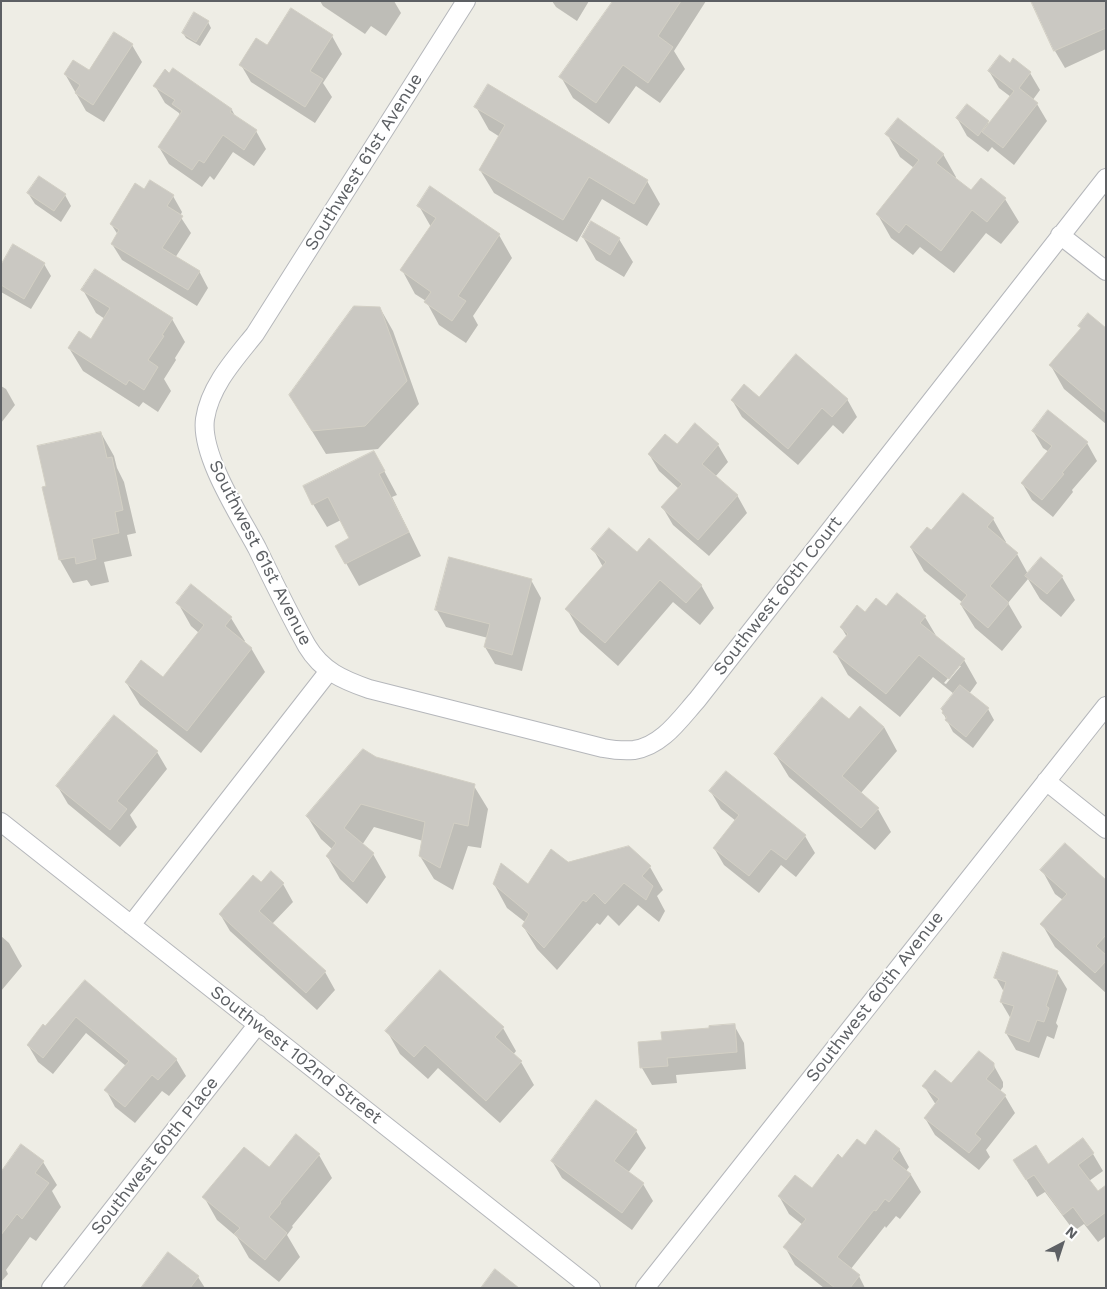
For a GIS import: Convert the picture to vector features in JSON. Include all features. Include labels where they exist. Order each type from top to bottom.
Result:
[{"type":"street","name":"Southwest 61st Avenue","points":[[329,670],[318,662],[307,646],[228,496],[208,447],[205,420],[214,391],[225,373],[255,334],[466,1]]},
{"type":"street","name":"Southwest 60th Court","points":[[329,670],[342,678],[369,688],[603,748],[621,751],[636,750],[650,745],[663,736],[697,700],[1106,178]]},
{"type":"street","points":[[1060,235],[1106,271]]},
{"type":"street","points":[[130,925],[329,670]]},
{"type":"street","name":"Southwest 60th Avenue","points":[[645,1288],[1106,706]]},
{"type":"street","points":[[1046,781],[1106,829]]},
{"type":"street","name":"Southwest 102nd Street","points":[[1,822],[591,1288]]},
{"type":"street","name":"Southwest 60th Place","points":[[51,1288],[258,1024]]},
{"type":"building","points":[[613,1],[681,1],[658,36],[673,47],[648,83],[623,65],[596,103],[559,77]]},
{"type":"building","points":[[1031,1],[1106,1],[1106,28],[1054,51]]},
{"type":"building","points":[[291,8],[333,35],[310,71],[323,79],[305,107],[239,65],[256,38],[267,45]]},
{"type":"building","points":[[194,12],[209,21],[196,42],[182,33]]},
{"type":"building","points":[[114,32],[133,44],[93,105],[75,93],[80,85],[64,74],[73,60],[89,70]]},
{"type":"building","points":[[1000,55],[1010,63],[1013,58],[1031,72],[1019,88],[1038,103],[1003,148],[982,132],[1014,91],[988,71]]},
{"type":"building","points":[[173,68],[232,109],[230,112],[257,130],[244,150],[223,135],[204,163],[199,160],[192,170],[158,147],[182,111],[172,104],[175,100],[153,86],[165,69],[169,73]]},
{"type":"building","points":[[488,84],[648,180],[634,204],[589,177],[563,220],[479,170],[505,125],[474,107]]},
{"type":"building","points":[[967,104],[989,121],[978,136],[956,118]]},
{"type":"building","points":[[898,118],[944,154],[936,163],[971,190],[981,178],[1006,198],[987,222],[972,210],[941,251],[906,224],[899,233],[876,214],[919,160],[885,134]]},
{"type":"building","points":[[39,176],[66,194],[54,211],[27,193]]},
{"type":"building","points":[[150,180],[174,195],[167,206],[183,216],[162,248],[200,271],[188,290],[111,244],[119,230],[110,224],[135,183],[144,189]]},
{"type":"building","points":[[430,186],[500,234],[458,296],[466,301],[452,321],[424,302],[431,292],[400,270],[436,218],[417,206]]},
{"type":"building","points":[[591,221],[620,238],[610,255],[582,237]]},
{"type":"building","points":[[13,244],[45,263],[24,299],[1,285],[1,265]]},
{"type":"building","points":[[95,269],[173,318],[148,360],[158,367],[144,390],[129,380],[126,385],[68,348],[79,331],[91,339],[110,308],[81,290]]},
{"type":"building","points":[[354,306],[380,307],[407,381],[365,426],[312,431],[289,395]]},
{"type":"building","points":[[1088,313],[1106,328],[1106,413],[1049,365],[1081,328],[1078,326]]},
{"type":"building","points":[[796,354],[848,399],[832,417],[822,408],[788,449],[731,400],[744,384],[759,397]]},
{"type":"building","points":[[1048,410],[1088,442],[1042,500],[1021,483],[1052,446],[1032,431]]},
{"type":"building","points":[[695,423],[719,444],[702,464],[738,495],[698,540],[661,507],[682,484],[648,454],[665,434],[677,444]]},
{"type":"building","points":[[101,432],[107,458],[112,457],[123,510],[115,512],[119,533],[92,539],[96,559],[76,564],[75,557],[59,560],[42,487],[46,486],[37,446]]},
{"type":"building","points":[[374,451],[385,471],[379,474],[409,532],[345,564],[335,546],[349,538],[328,497],[312,505],[303,486]]},
{"type":"building","points":[[963,493],[994,518],[987,527],[1018,553],[990,586],[1009,603],[988,628],[960,604],[967,595],[910,547],[927,527],[931,530]]},
{"type":"building","points":[[609,528],[637,552],[649,538],[702,585],[686,603],[660,580],[605,643],[565,609],[606,562],[591,549]]},
{"type":"building","points":[[449,557],[532,579],[512,655],[484,647],[490,624],[435,610]]},
{"type":"building","points":[[1041,557],[1063,576],[1047,594],[1025,576]]},
{"type":"building","points":[[191,584],[232,617],[225,626],[252,648],[187,731],[125,682],[141,660],[163,677],[204,625],[176,603]]},
{"type":"building","points":[[897,593],[926,616],[920,623],[965,659],[949,679],[919,655],[886,694],[833,652],[848,634],[840,627],[857,605],[865,612],[876,598],[886,606]]},
{"type":"building","points":[[960,685],[989,708],[966,737],[945,720],[947,717],[942,713],[941,709]]},
{"type":"building","points":[[822,697],[849,719],[860,706],[884,727],[842,776],[879,808],[861,828],[774,754]]},
{"type":"building","points":[[114,715],[158,751],[117,801],[127,809],[110,830],[56,786]]},
{"type":"building","points":[[363,749],[376,757],[475,784],[468,826],[454,823],[440,868],[419,856],[425,822],[361,804],[344,828],[374,853],[353,882],[326,856],[336,843],[306,816]]},
{"type":"building","points":[[726,771],[806,835],[786,860],[771,849],[749,876],[713,848],[739,815],[709,791]]},
{"type":"building","points":[[1065,843],[1106,880],[1106,935],[1096,946],[1106,955],[1106,961],[1095,973],[1040,924],[1067,894],[1040,870]]},
{"type":"building","points":[[629,846],[651,866],[642,876],[653,886],[646,900],[624,883],[605,904],[594,893],[586,902],[583,900],[544,948],[522,926],[529,914],[493,884],[501,863],[528,884],[551,849],[568,862]]},
{"type":"building","points":[[271,871],[284,883],[259,911],[326,971],[306,993],[219,914],[253,875],[261,882]]},
{"type":"building","points":[[1003,952],[1058,971],[1046,1006],[1049,1008],[1044,1022],[1037,1020],[1029,1042],[1005,1033],[1014,1006],[1000,1002],[1006,982],[994,978]]},
{"type":"building","points":[[440,970],[504,1027],[495,1037],[522,1061],[486,1101],[425,1045],[414,1057],[385,1031]]},
{"type":"building","points":[[85,980],[177,1059],[158,1080],[152,1075],[125,1107],[104,1090],[129,1061],[76,1017],[43,1058],[27,1045],[43,1024],[45,1026]]},
{"type":"building","points":[[735,1024],[737,1052],[667,1058],[668,1066],[640,1068],[638,1042],[662,1040],[661,1032]]},
{"type":"building","points":[[979,1051],[994,1063],[994,1069],[986,1079],[1006,1095],[975,1134],[981,1139],[969,1153],[924,1118],[939,1099],[922,1086],[935,1070],[951,1083]]},
{"type":"building","points":[[596,1100],[637,1130],[614,1161],[644,1183],[622,1213],[551,1161]]},
{"type":"building","points":[[876,1130],[900,1149],[892,1159],[911,1174],[889,1202],[885,1199],[876,1211],[874,1210],[837,1257],[860,1275],[850,1288],[835,1288],[783,1247],[806,1219],[778,1196],[795,1175],[812,1188],[838,1154],[842,1158],[857,1139],[865,1145]]},
{"type":"building","points":[[296,1134],[320,1154],[269,1217],[287,1233],[265,1260],[234,1234],[240,1228],[202,1197],[244,1147],[269,1167]]},
{"type":"building","points":[[1083,1138],[1094,1153],[1078,1165],[1098,1191],[1106,1185],[1106,1212],[1087,1226],[1073,1207],[1063,1215],[1034,1175],[1026,1180],[1013,1160],[1036,1145],[1048,1164]]},
{"type":"building","points":[[21,1144],[44,1161],[35,1173],[49,1183],[22,1219],[17,1214],[1,1235],[1,1172]]},
{"type":"building","points":[[168,1252],[199,1276],[190,1288],[141,1288]]},
{"type":"building","points":[[495,1269],[519,1288],[481,1288]]}]
